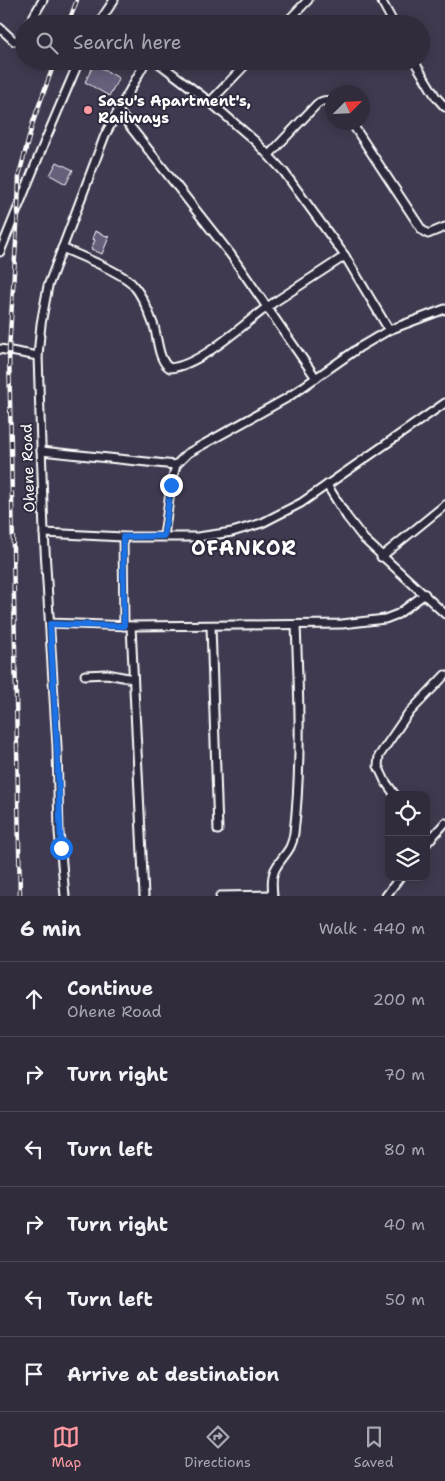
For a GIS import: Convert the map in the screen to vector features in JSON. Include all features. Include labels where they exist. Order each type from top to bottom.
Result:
[{"type":"street","points":[[34,15],[42,0]]},
{"type":"street","points":[[105,15],[114,0]]},
{"type":"street","points":[[294,15],[308,0]]},
{"type":"street","points":[[380,0],[389,15]]},
{"type":"street","points":[[0,28],[15,41]]},
{"type":"street","points":[[0,252],[75,70]]},
{"type":"street","name":"Ohene Road","points":[[65,896],[44,533],[38,356],[41,324],[48,286],[105,135],[141,70]]},
{"type":"street","points":[[168,70],[210,102],[269,155],[284,172],[345,256],[389,330]]},
{"type":"street","points":[[210,102],[240,70]]},
{"type":"street","points":[[420,70],[445,108]]},
{"type":"street","points":[[269,155],[317,104],[325,100]]},
{"type":"street","points":[[118,111],[231,255],[316,378]]},
{"type":"street","points":[[356,130],[422,230],[428,234],[445,227]]},
{"type":"street","points":[[62,248],[110,270],[132,283],[154,327],[162,360],[170,368],[195,359],[345,256]]},
{"type":"street","points":[[164,536],[171,485],[176,465],[188,453],[279,403],[360,347],[389,330],[445,309]]},
{"type":"street","points":[[0,349],[38,356]]},
{"type":"street","points":[[44,533],[123,537],[198,537],[232,532],[262,523],[301,503],[445,403]]},
{"type":"street","points":[[41,451],[176,465]]},
{"type":"street","points":[[327,485],[347,517],[364,539],[445,614]]},
{"type":"street","points":[[381,556],[444,508]]},
{"type":"street","points":[[123,537],[127,626],[133,679],[144,896]]},
{"type":"street","points":[[50,624],[296,626],[342,624],[385,619],[398,614],[425,594]]},
{"type":"street","points":[[211,626],[218,830]]},
{"type":"street","points":[[220,896],[273,896],[272,878],[276,866],[288,852],[292,843],[298,774],[299,691],[296,626]]},
{"type":"street","points":[[86,675],[107,674],[133,679]]},
{"type":"street","points":[[392,791],[378,766],[378,756],[407,714],[445,674]]},
{"type":"street","points":[[430,837],[445,823]]},
{"type":"street","points":[[386,896],[397,881]]},
{"type":"building","points":[[91,70],[105,70],[119,78],[109,96],[85,82]]},
{"type":"building","points":[[57,162],[73,170],[66,184],[50,175]]},
{"type":"building","points":[[95,231],[109,237],[102,254],[91,249],[95,240],[92,239]]},
{"type":"railway","points":[[71,15],[77,0]]},
{"type":"railway","points":[[20,896],[9,350],[19,175],[33,122],[52,70]]},
{"type":"place","name":"Sasu's Apartment's, Railways","points":[[88,110]]},
{"type":"district","name":"OFANKOR","points":[[244,548]]},
{"type":"route","points":[[61,848],[50,624],[124,626],[123,537],[164,536],[171,485]]}]
